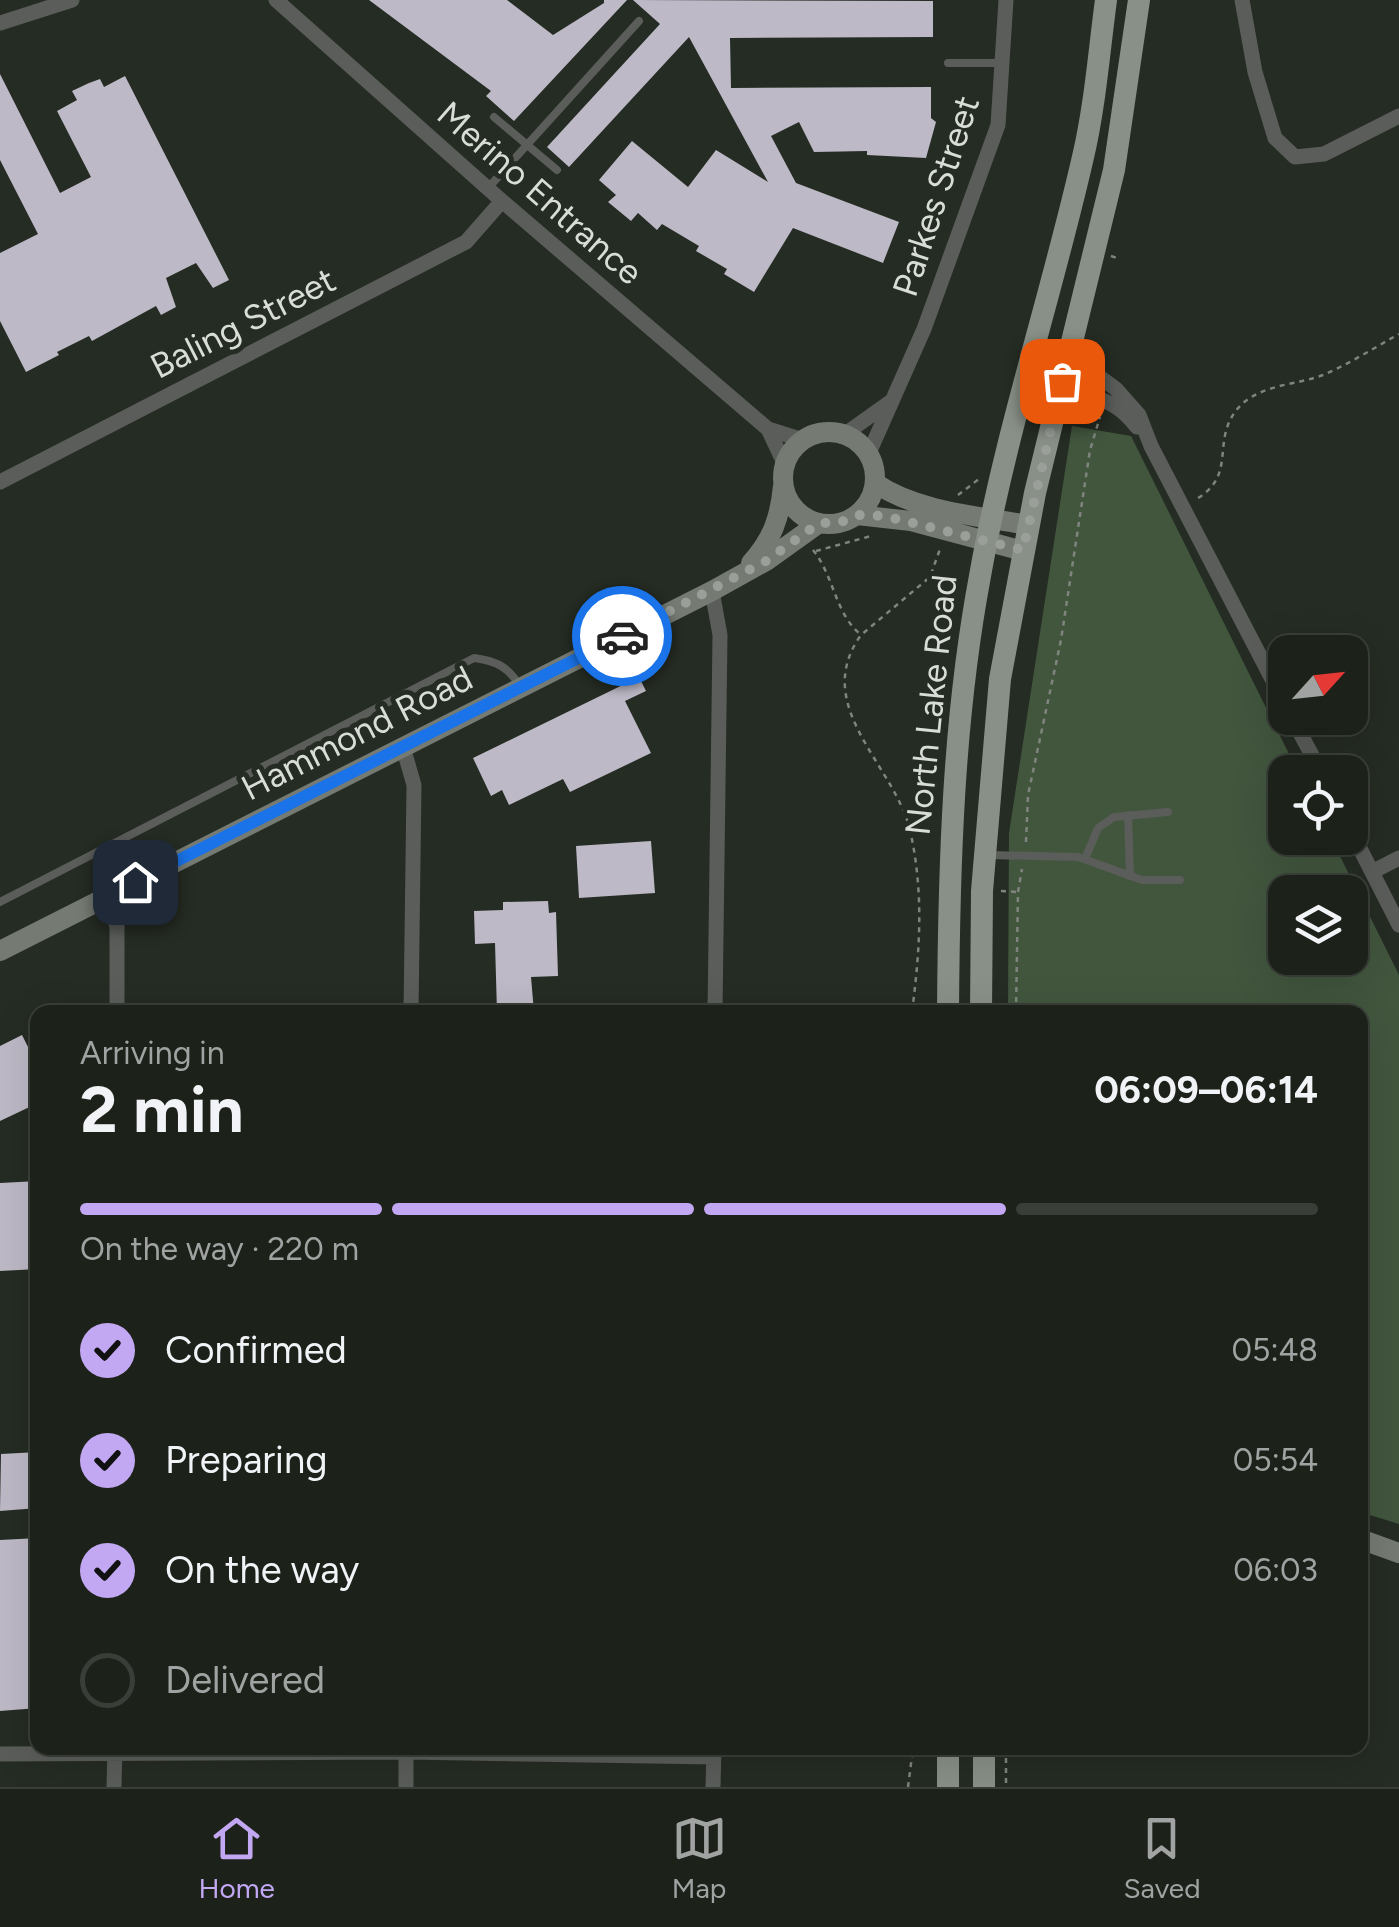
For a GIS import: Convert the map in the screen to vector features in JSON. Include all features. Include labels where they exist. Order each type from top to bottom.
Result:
[{"type":"main road","name":"North Lake Road","points":[[948,1005],[949,890],[964,675],[989,529],[1084,153],[1106,0]]},
{"type":"main road","name":"North Lake Road","points":[[981,1005],[984,854],[1000,680],[1028,526],[1117,152],[1139,0]]},
{"type":"main road","points":[[830,431],[844,434],[869,453],[875,483],[872,495],[857,515],[839,523],[819,523],[795,508],[784,474],[792,450],[803,440],[830,431]]},
{"type":"main road","name":"Hammond Road","points":[[742,572],[769,540],[778,521],[784,474]]},
{"type":"main road","points":[[875,483],[893,495],[989,529],[1023,550]]},
{"type":"main road","points":[[857,515],[989,529],[1028,526]]},
{"type":"main road","name":"Hammond Road","points":[[0,951],[712,592],[742,572],[807,544],[819,523]]},
{"type":"main road","points":[[1368,1542],[1399,1553]]},
{"type":"main road","points":[[948,1755],[948,1787]]},
{"type":"main road","points":[[984,1755],[984,1787]]},
{"type":"street","points":[[0,23],[72,0]]},
{"type":"street","name":"Merino Entrance","points":[[276,0],[768,429],[803,440]]},
{"type":"street","name":"Parkes Street","points":[[869,453],[890,402],[905,379],[998,125],[1006,0]]},
{"type":"street","points":[[1242,0],[1255,72],[1276,138],[1294,157],[1324,154],[1399,116]]},
{"type":"street","name":"Baling Street","points":[[0,482],[466,242],[502,201]]},
{"type":"street","points":[[1068,354],[1116,389],[1139,415],[1151,446],[1268,671]]},
{"type":"street","points":[[1056,408],[1070,399],[1100,398],[1130,418],[1151,446]]},
{"type":"street","name":"Parkes Street","points":[[844,434],[890,402]]},
{"type":"street","name":"Merino Entrance","points":[[768,429],[784,474]]},
{"type":"street","points":[[712,592],[720,635],[715,1005]]},
{"type":"street","points":[[403,746],[414,785],[411,1005]]},
{"type":"street","points":[[1363,855],[1399,925]]},
{"type":"street","points":[[1372,872],[1399,858]]},
{"type":"street","points":[[104,897],[117,926],[116,1005]]},
{"type":"street","points":[[0,1754],[30,1753]]},
{"type":"street","points":[[114,1755],[114,1787]]},
{"type":"street","points":[[406,1755],[406,1787]]},
{"type":"street","points":[[713,1787],[714,1755]]},
{"type":"lane","points":[[488,188],[639,22]]},
{"type":"lane","points":[[948,63],[1004,63]]},
{"type":"lane","points":[[494,117],[556,170]]},
{"type":"lane","points":[[0,902],[474,658],[492,660],[509,670],[521,688]]},
{"type":"lane","points":[[1085,859],[1098,828],[1114,817],[1168,812]]},
{"type":"lane","points":[[1128,815],[1130,876]]},
{"type":"lane","points":[[984,854],[1085,859],[1142,880],[1180,880]]},
{"type":"path","points":[[1197,499],[1216,484],[1221,473],[1221,443],[1228,423],[1248,399],[1264,390],[1332,371],[1399,334]]},
{"type":"path","points":[[1016,1005],[1018,892],[1028,795],[1061,640],[1090,450],[1099,426],[1100,398]]},
{"type":"path","points":[[861,634],[842,613],[833,582],[807,544],[877,536]]},
{"type":"path","points":[[913,1005],[920,950],[920,880],[908,824],[852,720],[844,695],[853,645],[930,577],[941,545]]},
{"type":"path","points":[[908,1787],[912,1755]]},
{"type":"path","points":[[1006,1755],[1006,1787]]},
{"type":"green space","points":[[1072,426],[1131,436],[1268,712],[1268,735],[1280,735],[1290,755],[1268,755],[1268,855],[1339,855],[1349,875],[1268,875],[1268,975],[1368,975],[1368,913],[1399,975],[1399,1524],[1368,1514],[1368,1005],[1008,1005],[1009,833]]},
{"type":"building","points":[[369,0],[507,0],[553,35],[604,0],[627,0],[514,121],[486,96],[491,91]]},
{"type":"building","points":[[633,0],[933,1],[933,37],[730,38],[731,88],[931,87],[931,118],[936,122],[926,158],[867,155],[867,151],[814,152],[799,122],[771,136],[796,183],[899,222],[883,263],[793,228],[754,292],[724,274],[727,269],[696,251],[699,246],[662,224],[657,230],[638,213],[631,221],[608,202],[616,195],[599,180],[632,141],[688,187],[716,150],[768,182],[689,37],[569,167],[547,147],[660,24]]},
{"type":"building","points":[[0,74],[60,193],[91,177],[57,111],[77,100],[72,91],[100,79],[104,87],[125,76],[229,280],[213,288],[196,263],[166,278],[176,307],[161,315],[156,306],[92,341],[89,336],[57,352],[59,355],[26,372],[0,321],[0,253],[38,234],[0,160]]},
{"type":"building","points":[[639,677],[646,691],[625,701],[651,753],[570,792],[563,779],[509,805],[502,790],[491,796],[473,758]]},
{"type":"building","points":[[651,841],[655,893],[579,898],[576,846]]},
{"type":"building","points":[[548,901],[549,913],[556,912],[558,976],[531,977],[533,1005],[497,1005],[495,943],[475,944],[474,911],[503,910],[503,902]]},
{"type":"building","points":[[22,1035],[30,1051],[30,1107],[0,1121],[0,1046]]},
{"type":"building","points":[[30,1181],[30,1269],[0,1271],[0,1183]]},
{"type":"building","points":[[30,1452],[30,1509],[0,1511],[1,1454]]},
{"type":"building","points":[[30,1538],[30,1709],[0,1711],[0,1540]]},
{"type":"way so far","points":[[622,636],[712,592],[766,561],[819,523],[839,523],[857,515],[884,516],[1023,550],[1062,381]]},
{"type":"route","points":[[135,882],[622,636]]}]
